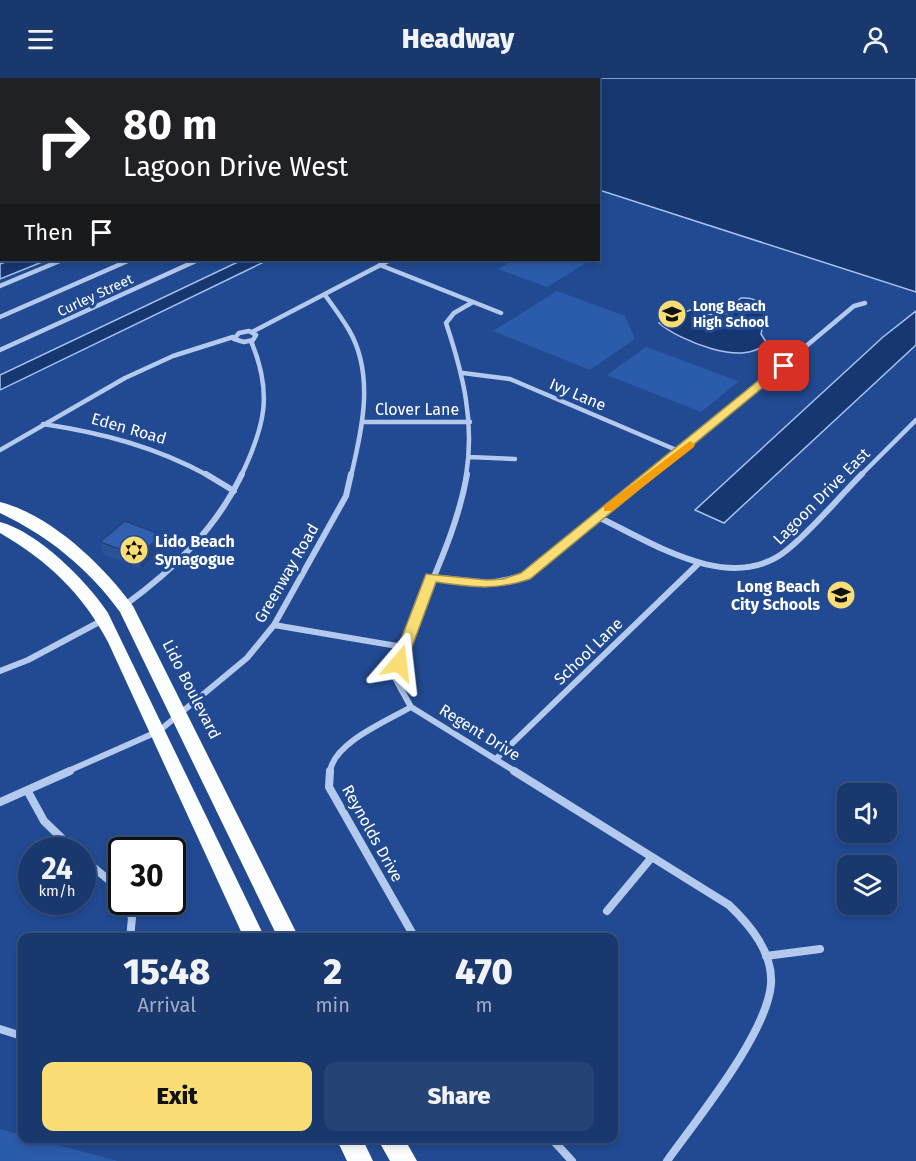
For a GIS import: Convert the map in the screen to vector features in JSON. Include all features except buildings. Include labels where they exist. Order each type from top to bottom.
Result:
[{"type":"highway","name":"Lido Boulevard","points":[[0,507],[41,529],[80,557],[107,584],[124,606],[287,933]]},
{"type":"highway","points":[[0,527],[38,550],[67,574],[104,620],[159,731],[253,933]]},
{"type":"highway","points":[[351,1143],[361,1161]]},
{"type":"highway","points":[[392,1143],[405,1161]]},
{"type":"street","points":[[0,286],[60,261]]},
{"type":"street","points":[[0,317],[128,261]]},
{"type":"street","name":"Curley Street","points":[[0,350],[196,261]]},
{"type":"street","points":[[0,450],[134,374],[173,356],[233,338],[239,333],[252,332],[388,261]]},
{"type":"street","points":[[380,265],[501,313]]},
{"type":"street","name":"Greenway Road","points":[[0,802],[159,731],[247,658],[274,625],[346,496],[364,423],[364,381],[357,352],[350,331],[325,295]]},
{"type":"street","name":"Regent Drive","points":[[473,302],[454,313],[446,323],[463,373],[470,422],[469,457],[459,506],[403,647],[395,678],[411,707],[729,905],[743,917],[758,938],[766,956],[771,981],[765,1006],[738,1058],[667,1161]]},
{"type":"street","points":[[431,577],[487,584],[515,580],[535,569],[681,452],[854,306],[866,303]]},
{"type":"street","points":[[233,338],[238,342],[251,341],[256,337],[252,332]]},
{"type":"street","points":[[124,606],[159,579],[187,553],[214,522],[234,491],[256,445],[264,403],[263,370],[251,341]]},
{"type":"street","name":"Ivy Lane","points":[[463,373],[510,379],[681,452]]},
{"type":"street","name":"Lagoon Drive East","points":[[598,517],[699,563],[745,566],[762,564],[779,556],[916,420]]},
{"type":"street","name":"Clover Lane","points":[[364,423],[470,422]]},
{"type":"street","name":"Eden Road","points":[[43,424],[99,432],[145,444],[180,459],[234,491]]},
{"type":"street","points":[[469,457],[515,459]]},
{"type":"street","name":"School Lane","points":[[496,759],[699,563]]},
{"type":"street","points":[[0,671],[28,660],[104,620]]},
{"type":"street","points":[[274,625],[403,647]]},
{"type":"street","name":"Reynolds Drive","points":[[411,707],[343,747],[331,765],[329,787],[412,933]]},
{"type":"street","points":[[27,790],[44,821],[61,837]]},
{"type":"street","points":[[607,911],[652,857]]},
{"type":"street","points":[[96,870],[108,879]]},
{"type":"street","points":[[130,933],[131,915]]},
{"type":"street","points":[[766,956],[820,949]]},
{"type":"street","points":[[0,1029],[18,1035]]},
{"type":"street","points":[[556,1143],[572,1161]]},
{"type":"shaded area","points":[[600,78],[916,78],[916,292],[600,190]]},
{"type":"shaded area","points":[[8,261],[45,261],[0,279],[0,264]]},
{"type":"shaded area","points":[[240,261],[266,261],[0,390],[0,375]]},
{"type":"shaded area","points":[[512,261],[589,261],[547,287],[498,269]]},
{"type":"shaded area","points":[[557,291],[625,316],[635,339],[590,370],[493,331]]},
{"type":"shaded area","points":[[741,298],[758,302],[768,315],[759,319],[763,325],[761,334],[766,342],[757,350],[744,353],[713,349],[681,337],[659,323],[690,310],[713,315],[732,313],[731,307]]},
{"type":"shaded area","points":[[916,311],[916,345],[724,523],[695,510],[883,337]]},
{"type":"shaded area","points":[[646,347],[738,382],[701,412],[607,375]]},
{"type":"shaded area","points":[[0,1129],[18,1134],[18,1143],[50,1143],[118,1161],[0,1161]]},
{"type":"slow traffic","points":[[608,509],[690,444]]},
{"type":"place","name":"Long Beach High School","points":[[672,314]]},
{"type":"place","name":"Lido Beach Synagogue","points":[[134,550]]},
{"type":"place","name":"Long Beach City Schools","points":[[841,595]]},
{"type":"route","points":[[399,663],[403,647],[431,577],[487,584],[504,583],[525,576],[681,452],[784,366]]}]
